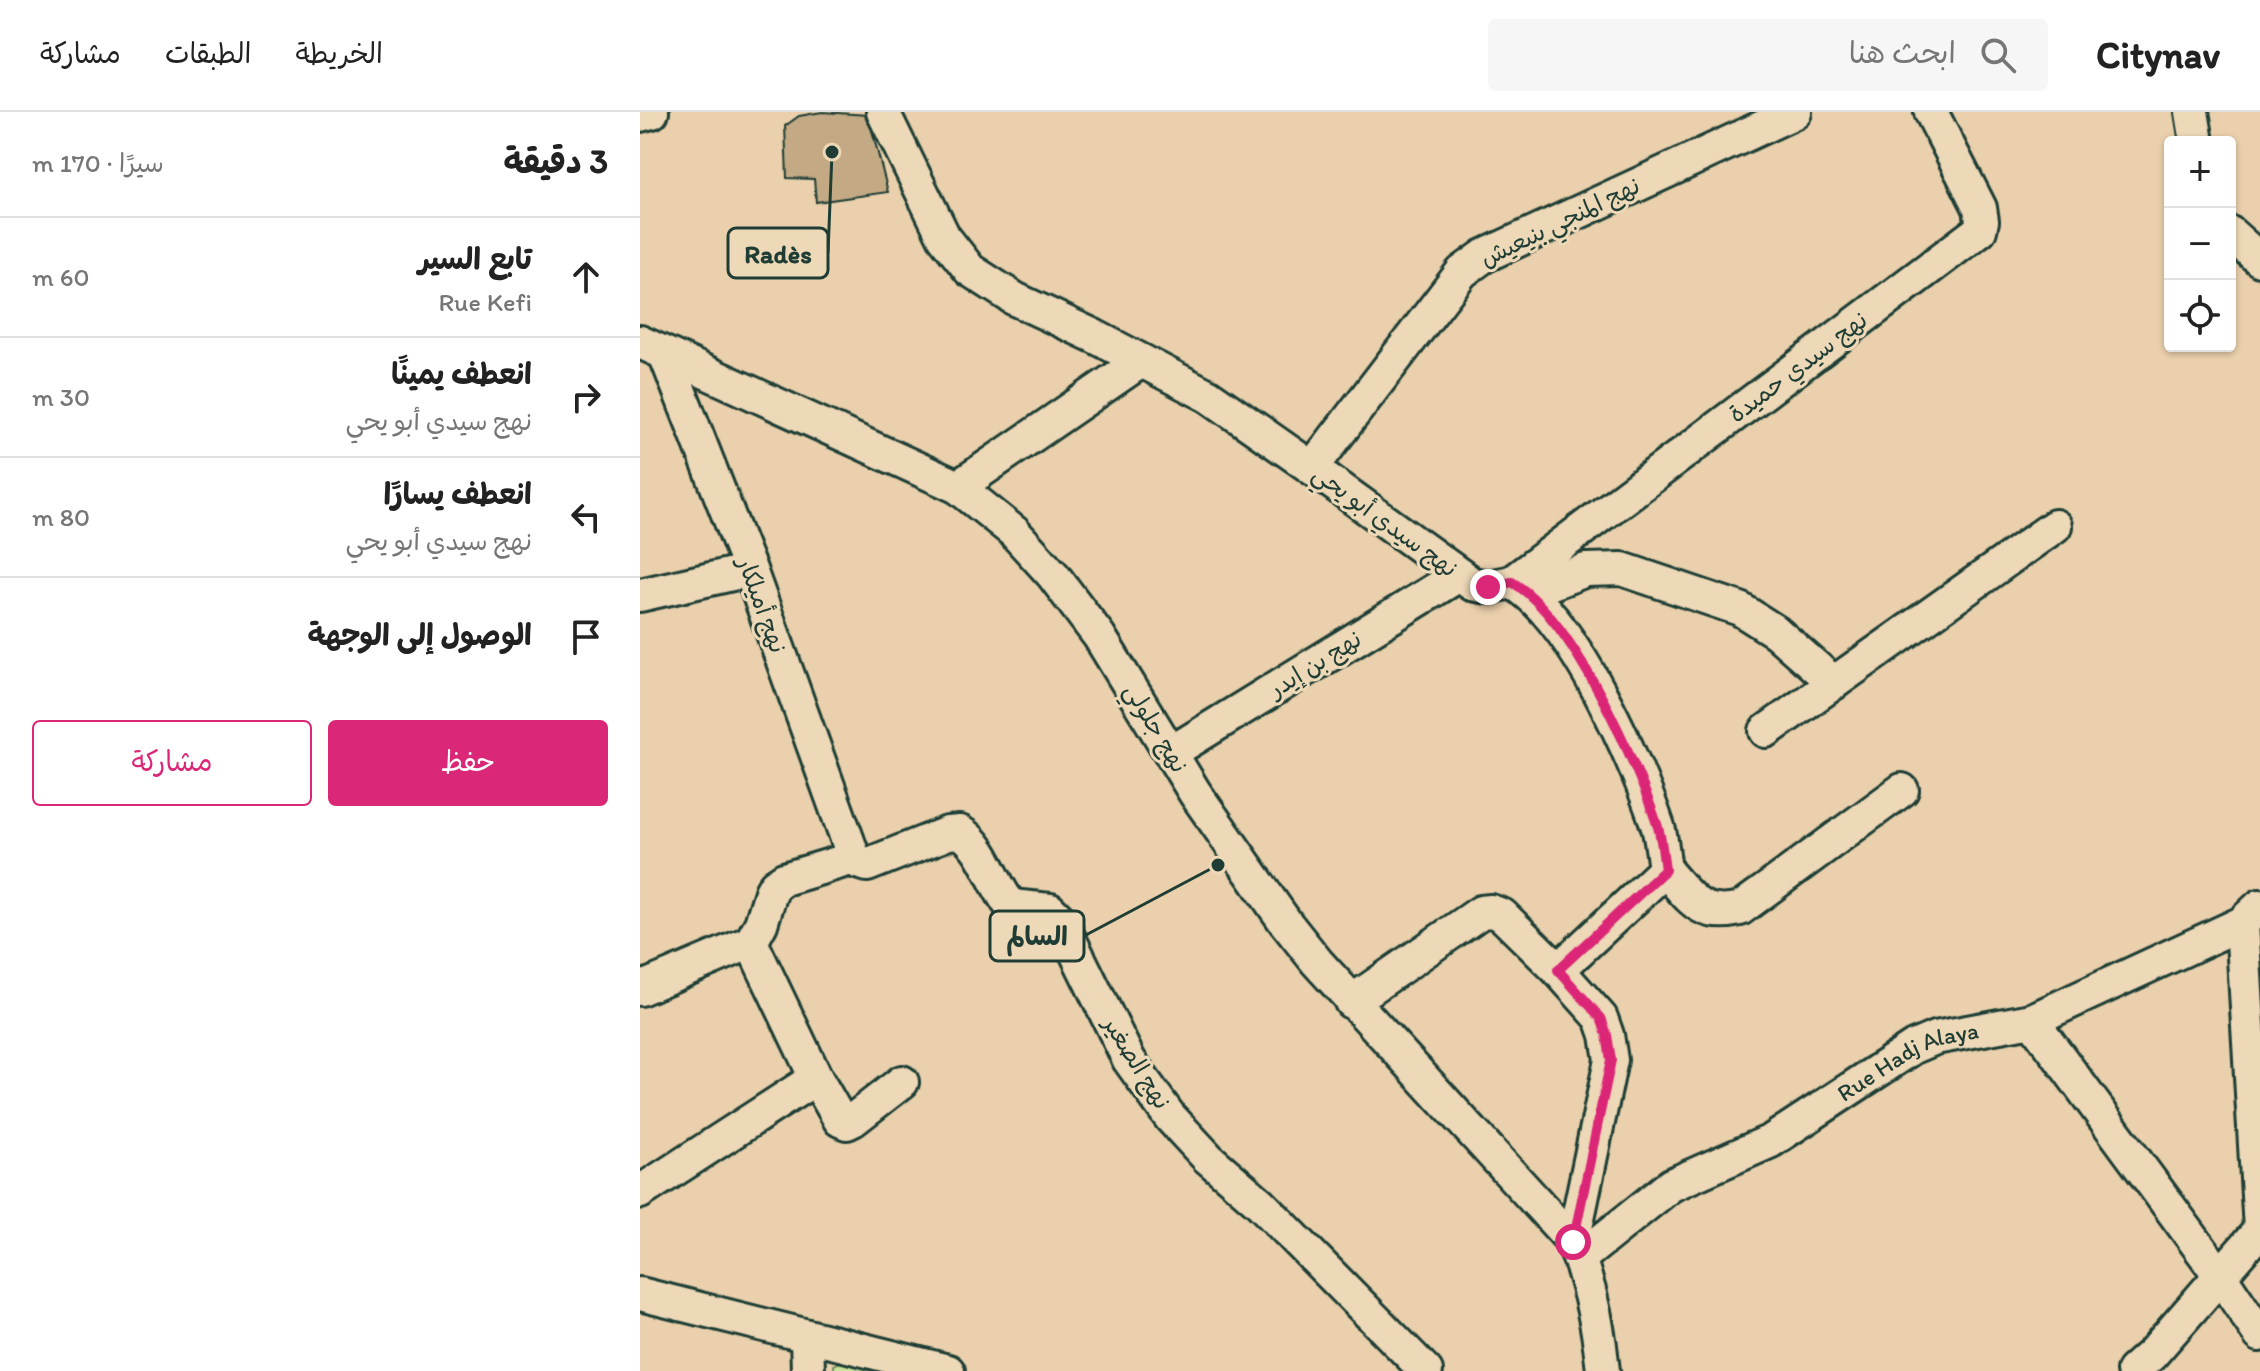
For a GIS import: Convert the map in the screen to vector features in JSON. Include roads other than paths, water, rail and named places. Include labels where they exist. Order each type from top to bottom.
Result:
[{"type":"street","points":[[640,115],[652,112]]},
{"type":"street","name":"نهج سيدي أبو يحي","points":[[883,112],[944,237],[970,270],[1015,299],[1209,396],[1472,584],[1520,587],[1586,570],[1622,569],[1740,609],[1776,632],[1834,683]]},
{"type":"street","name":"نهج المنجي بنيعيش","points":[[1312,468],[1462,272],[1484,256],[1795,112]]},
{"type":"street","name":"نهج سيدي حميدة","points":[[1520,587],[1980,230],[1980,208],[1931,112]]},
{"type":"street","points":[[2192,112],[2196,136]]},
{"type":"street","points":[[2236,241],[2260,260]]},
{"type":"street","name":"نهج جلولي","points":[[652,348],[958,487],[1014,532],[1053,575],[1099,636],[1195,793],[1286,923],[1351,1002],[1576,1250]]},
{"type":"street","name":"نهج أميلكار","points":[[652,348],[750,570],[854,858]]},
{"type":"street","points":[[958,487],[1141,361]]},
{"type":"street","points":[[1766,731],[2055,526]]},
{"type":"street","points":[[640,595],[750,570]]},
{"type":"street","name":"نهج بن إيدر","points":[[1172,752],[1459,575]]},
{"type":"street","points":[[1520,587],[1551,616],[1593,680],[1659,829],[1665,870],[1696,905],[1710,913],[1740,909],[1902,790]]},
{"type":"street","name":"نهج الصغير","points":[[854,858],[867,865],[948,833],[960,832],[972,839],[1011,906],[1050,910],[1060,920],[1129,1060],[1170,1117],[1426,1371]]},
{"type":"street","points":[[640,989],[751,942],[775,885],[784,879],[854,858]]},
{"type":"street","points":[[1558,970],[1665,870]]},
{"type":"street","points":[[1351,1002],[1481,912],[1491,911],[1502,915],[1601,1018],[1611,1060],[1576,1250],[1599,1336],[1603,1371]]},
{"type":"street","points":[[2133,1371],[2152,1354],[2260,1230],[2252,930]]},
{"type":"street","name":"Rue Hadj Alaya","points":[[1576,1250],[1671,1185],[1771,1141],[1914,1047],[1935,1038],[2032,1020],[2252,930]]},
{"type":"street","points":[[751,942],[816,1078],[840,1120],[847,1123],[902,1082]]},
{"type":"street","points":[[2032,1020],[2219,1274],[2260,1335]]},
{"type":"street","points":[[640,1192],[816,1078]]},
{"type":"street","points":[[640,1294],[948,1371]]},
{"type":"street","points":[[807,1337],[808,1371]]},
{"type":"place","name":"Radès","points":[[832,152]]},
{"type":"place","name":"السالم","points":[[1218,865]]}]
